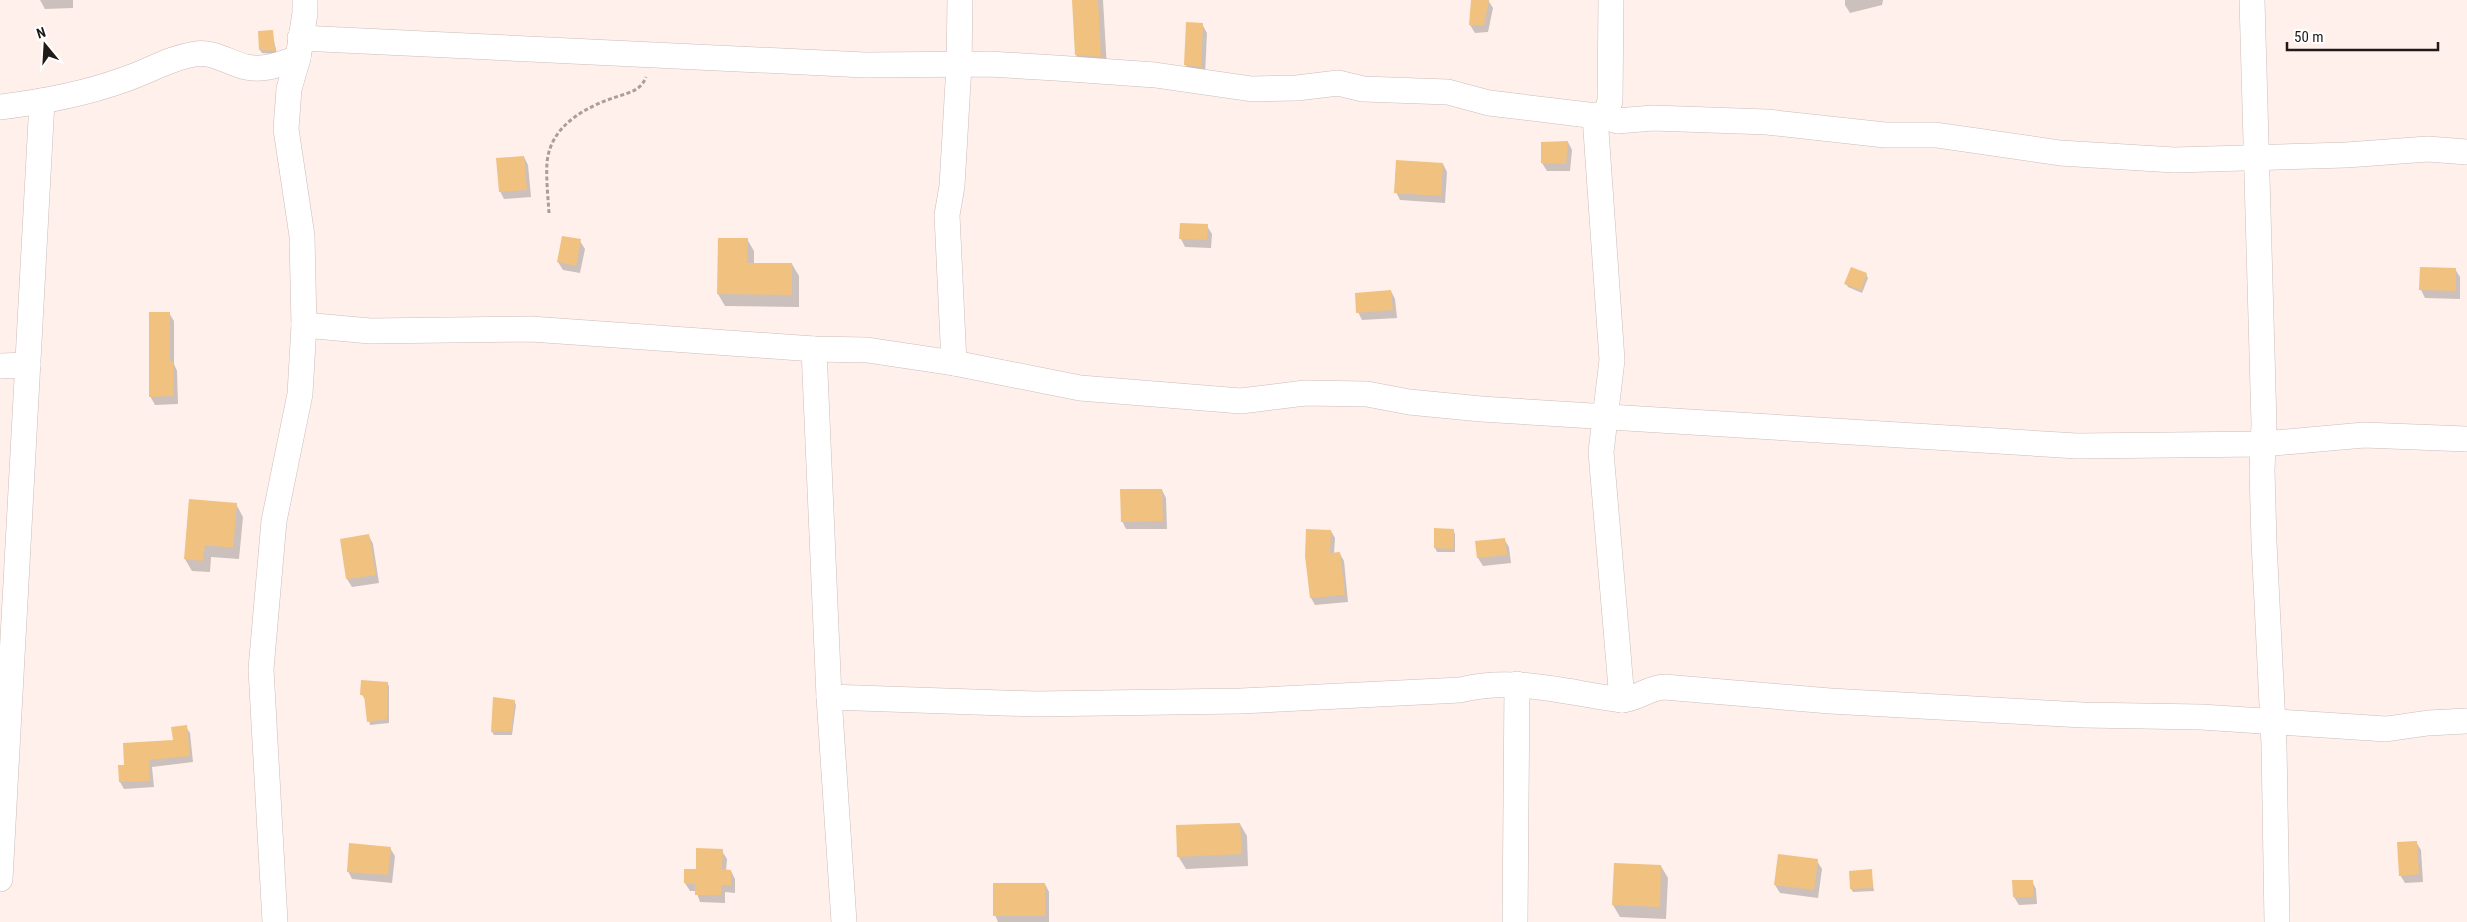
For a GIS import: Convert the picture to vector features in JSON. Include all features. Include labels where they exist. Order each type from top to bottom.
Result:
[{"type":"street","points":[[275,922],[261,669],[274,521],[300,394],[304,325],[302,236],[286,129],[288,89],[299,48],[305,13],[305,0]]},
{"type":"street","points":[[954,363],[947,214],[952,186],[959,65],[960,0]]},
{"type":"street","points":[[1611,0],[1610,101],[1600,116],[1612,360],[1601,452],[1622,700]]},
{"type":"street","points":[[2252,0],[2257,158],[2264,542],[2272,723],[2277,922]]},
{"type":"street","points":[[0,107],[42,102],[124,80],[180,57],[198,54],[222,56],[246,67],[270,68],[299,48],[652,55],[864,65],[989,64],[1120,71],[1252,89],[1296,88],[1338,83],[1363,89],[1448,92],[1488,103],[1600,116],[1618,121],[1653,118],[1767,122],[1885,135],[1936,135],[2060,153],[2174,160],[2257,158],[2428,149],[2467,152]]},
{"type":"street","points":[[0,879],[42,102]]},
{"type":"street","points":[[304,325],[370,331],[531,329],[814,349],[867,350],[954,363],[1080,388],[1152,395],[1240,401],[1305,394],[1367,394],[1409,402],[1481,409],[2077,446],[2263,444],[2340,436],[2467,439]]},
{"type":"street","points":[[814,349],[829,697],[844,922]]},
{"type":"street","points":[[0,366],[28,365]]},
{"type":"street","points":[[829,697],[1035,704],[1241,701],[1451,690],[1492,684],[1517,684],[1622,700],[1630,700],[1655,688],[1664,687],[1830,701],[2083,715],[2201,717],[2386,729],[2428,723],[2467,721]]},
{"type":"street","points":[[1514,922],[1517,684]]},
{"type":"path","points":[[549,213],[547,162],[551,142],[577,114],[594,104],[634,92],[644,84],[652,55]]},
{"type":"building","points":[[1072,0],[1098,0],[1101,57],[1075,55]]},
{"type":"building","points":[[1471,0],[1489,0],[1484,25],[1469,25]]},
{"type":"building","points":[[1186,22],[1203,23],[1201,67],[1184,65]]},
{"type":"building","points":[[273,30],[275,51],[259,50],[258,31]]},
{"type":"building","points":[[1568,141],[1566,164],[1541,163],[1541,142]]},
{"type":"building","points":[[524,156],[527,190],[499,192],[496,158]]},
{"type":"building","points":[[1396,160],[1443,163],[1441,196],[1394,193]]},
{"type":"building","points":[[1180,223],[1208,224],[1207,240],[1179,239]]},
{"type":"building","points":[[562,236],[581,239],[576,266],[557,262]]},
{"type":"building","points":[[718,238],[748,238],[747,263],[792,263],[792,295],[717,294]]},
{"type":"building","points":[[1851,267],[1867,273],[1861,290],[1844,284]]},
{"type":"building","points":[[2420,267],[2456,268],[2456,291],[2419,290]]},
{"type":"building","points":[[1391,290],[1393,310],[1356,313],[1355,293]]},
{"type":"building","points":[[149,312],[170,312],[170,361],[173,361],[174,396],[149,397]]},
{"type":"building","points":[[1120,489],[1162,489],[1163,521],[1121,522]]},
{"type":"building","points":[[189,499],[237,503],[233,548],[205,545],[203,561],[184,559]]},
{"type":"building","points":[[1434,528],[1454,529],[1453,549],[1434,548]]},
{"type":"building","points":[[1306,529],[1331,530],[1330,553],[1340,552],[1345,595],[1310,598],[1305,556]]},
{"type":"building","points":[[369,534],[376,575],[346,579],[340,539]]},
{"type":"building","points":[[1505,538],[1507,555],[1477,558],[1475,541]]},
{"type":"building","points":[[361,680],[388,682],[387,719],[367,722],[364,695],[360,695]]},
{"type":"building","points":[[493,697],[515,700],[511,731],[491,732]]},
{"type":"building","points":[[187,725],[190,756],[149,760],[150,781],[119,782],[118,765],[124,765],[123,743],[173,740],[171,727]]},
{"type":"building","points":[[1240,823],[1242,854],[1177,857],[1176,825]]},
{"type":"building","points":[[2417,841],[2419,874],[2399,876],[2397,842]]},
{"type":"building","points":[[349,843],[391,847],[388,875],[347,872]]},
{"type":"building","points":[[696,848],[723,849],[722,869],[731,870],[731,885],[721,885],[721,895],[695,895],[695,884],[684,883],[684,869],[696,869]]},
{"type":"building","points":[[1778,854],[1818,859],[1814,890],[1774,885]]},
{"type":"building","points":[[1614,863],[1661,865],[1660,907],[1612,905]]},
{"type":"building","points":[[1872,869],[1873,888],[1850,889],[1849,871]]},
{"type":"building","points":[[2012,880],[2033,880],[2033,897],[2013,897]]},
{"type":"building","points":[[993,883],[1045,883],[1045,916],[993,916]]}]
